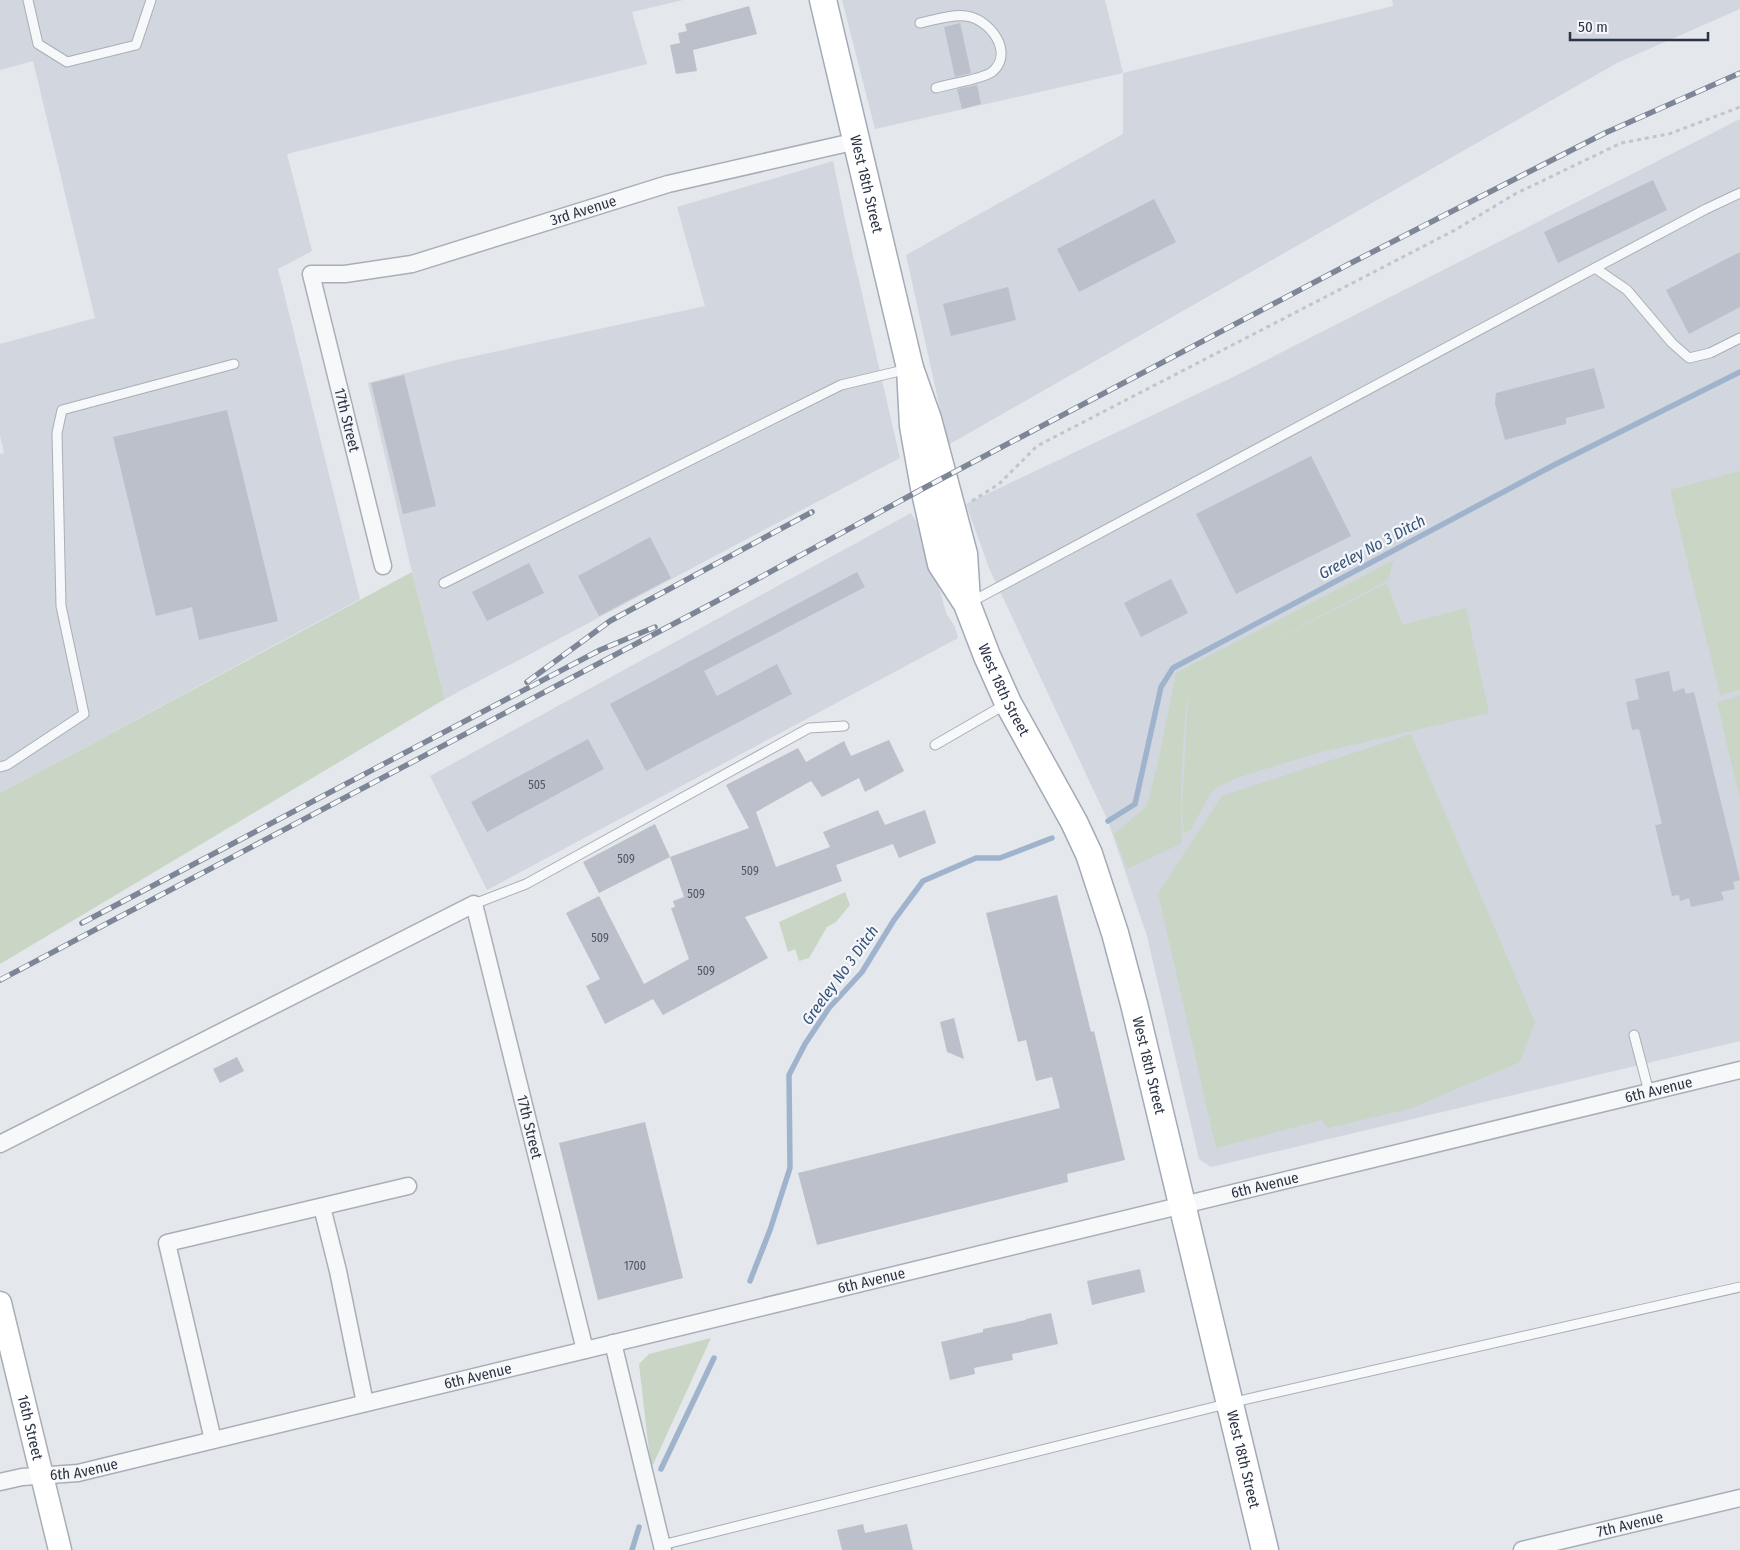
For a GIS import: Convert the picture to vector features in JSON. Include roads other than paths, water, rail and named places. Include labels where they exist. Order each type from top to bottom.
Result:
[{"type":"main road","name":"West 18th Street","points":[[823,0],[910,368],[928,419],[964,554],[967,604]]},
{"type":"main road","name":"West 18th Street","points":[[910,368],[913,426],[924,488],[941,564],[967,604],[1008,703],[1074,822],[1089,854],[1115,933],[1134,1004],[1265,1550]]},
{"type":"main road","name":"16th Street","points":[[0,1303],[60,1550]]},
{"type":"street","name":"3rd Avenue","points":[[311,274],[345,274],[412,264],[668,184],[857,141]]},
{"type":"street","name":"17th Street","points":[[311,274],[383,566]]},
{"type":"street","name":"17th Street","points":[[474,904],[585,1350]]},
{"type":"street","points":[[0,1144],[474,904]]},
{"type":"street","name":"6th Avenue","points":[[0,1482],[42,1475],[78,1473],[1740,1070]]},
{"type":"street","points":[[213,1440],[167,1243],[408,1186]]},
{"type":"street","points":[[322,1207],[338,1271],[365,1403]]},
{"type":"street","points":[[612,1343],[662,1547]]},
{"type":"street","name":"7th Avenue","points":[[1522,1550],[1740,1498]]},
{"type":"lane","points":[[28,0],[38,44],[67,62],[136,45],[151,0]]},
{"type":"lane","points":[[920,23],[964,15],[976,18],[988,25],[1001,47],[1000,63],[991,73],[936,88]]},
{"type":"lane","points":[[967,604],[1595,268],[1740,193]]},
{"type":"lane","points":[[1595,268],[1628,290],[1672,343],[1690,358],[1710,353],[1740,338]]},
{"type":"lane","points":[[0,767],[7,765],[84,714],[61,606],[57,432],[62,410],[234,364]]},
{"type":"lane","points":[[444,583],[841,386],[910,368]]},
{"type":"lane","points":[[935,745],[1008,703]]},
{"type":"lane","points":[[474,904],[526,884],[809,728],[844,726]]},
{"type":"lane","points":[[1634,1034],[1649,1092]]},
{"type":"lane","points":[[662,1547],[1230,1403],[1740,1287]]},
{"type":"waterway","name":"Greeley No 3 Ditch","points":[[1108,821],[1135,804],[1161,687],[1173,668],[1554,465],[1740,372]]},
{"type":"waterway","name":"Greeley No 3 Ditch","points":[[750,1281],[770,1230],[790,1168],[789,1075],[805,1044],[829,1008],[862,972],[894,920],[923,881],[976,858],[1000,858],[1052,838]]},
{"type":"waterway","name":"Greeley No 3 Ditch","points":[[661,1469],[714,1358]]},
{"type":"waterway","name":"Greeley No 3 Ditch","points":[[632,1550],[639,1527]]},
{"type":"railway","points":[[0,980],[1351,263],[1605,133],[1740,73]]},
{"type":"railway","points":[[527,682],[610,621],[812,512]]},
{"type":"railway","points":[[82,923],[600,650],[655,627]]}]
